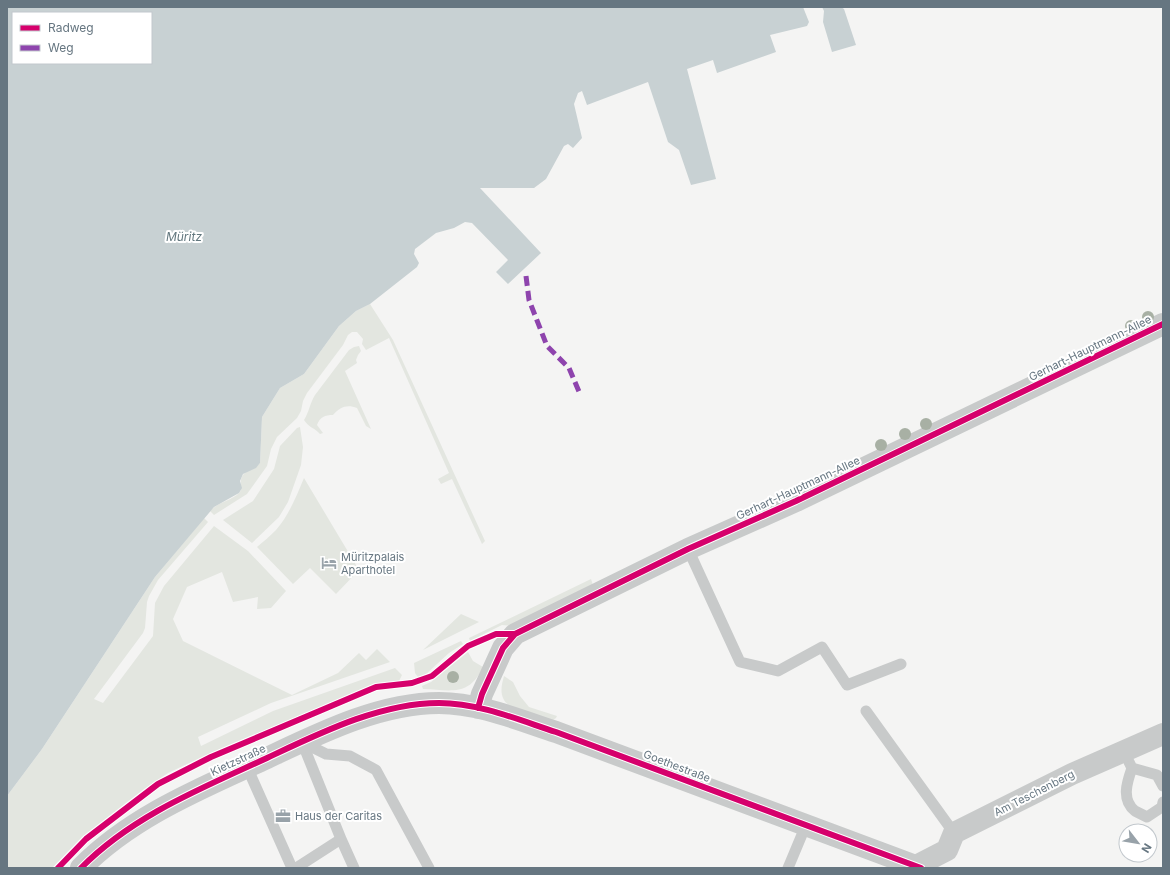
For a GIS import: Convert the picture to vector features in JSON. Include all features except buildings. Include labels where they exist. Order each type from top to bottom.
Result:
[{"type":"street","name":"Gerhart-Hauptmann-Allee","points":[[478,708],[482,694],[503,648],[516,634],[688,549],[796,501],[1163,324]]},
{"type":"street","name":"Goethestraße","points":[[421,704],[458,704],[507,716],[593,745],[919,867]]},
{"type":"street","name":"Kietzstraße","points":[[81,868],[122,833],[169,804],[346,722],[394,708],[421,704]]},
{"type":"street","name":"Am Teschenberg","points":[[954,834],[1072,774],[1128,759],[1163,734]]},
{"type":"street","points":[[919,867],[947,850],[954,834]]},
{"type":"lane","points":[[688,549],[740,662],[778,671],[822,647],[847,685],[901,664]]},
{"type":"lane","points":[[866,711],[954,834]]},
{"type":"lane","points":[[302,742],[354,868]]},
{"type":"lane","points":[[302,742],[326,754],[350,756],[376,770],[429,868]]},
{"type":"lane","points":[[1163,786],[1157,774],[1128,759],[1126,784],[1127,798],[1134,810],[1147,817],[1162,807],[1163,802]]},
{"type":"lane","points":[[247,767],[292,868]]},
{"type":"lane","points":[[788,868],[806,825]]},
{"type":"lane","points":[[296,868],[341,839]]},
{"type":"shaded area","points":[[370,304],[393,340],[485,541],[482,544],[452,479],[441,484],[438,479],[449,473],[389,338],[366,350],[362,344],[363,339],[357,332],[352,332],[348,335],[343,345],[307,393],[297,418],[277,437],[271,449],[267,466],[247,494],[214,515],[210,511],[217,505],[233,498],[239,493],[243,475],[260,463],[262,417],[280,388],[304,374],[339,326],[356,311]]},
{"type":"shaded area","points":[[359,346],[361,351],[356,360],[357,363],[345,371],[371,429],[366,426],[357,408],[347,406],[341,408],[333,415],[321,418],[317,425],[323,433],[320,434],[304,420],[312,401],[349,350]]},
{"type":"shaded area","points":[[300,427],[303,447],[301,465],[288,502],[279,517],[252,543],[223,520],[253,501],[274,469],[280,446],[297,428]]},
{"type":"shaded area","points":[[304,478],[359,570],[336,594],[310,568],[293,584],[257,547],[276,530],[285,518]]},
{"type":"shaded area","points":[[204,518],[208,522],[158,580],[149,596],[143,633],[94,699],[103,703],[153,636],[155,603],[164,586],[214,526],[248,551],[286,591],[271,608],[257,609],[258,597],[233,602],[222,572],[187,587],[173,619],[183,641],[292,695],[338,673],[359,653],[366,660],[377,649],[390,662],[271,703],[198,737],[201,746],[273,711],[395,668],[402,675],[399,681],[376,684],[204,756],[168,773],[144,789],[83,836],[52,868],[7,868],[7,796],[42,749],[155,577]]},
{"type":"shaded area","points":[[591,579],[593,585],[514,626],[502,625],[470,641],[469,638]]},
{"type":"shaded area","points":[[461,614],[479,622],[423,650]]},
{"type":"shaded area","points":[[461,641],[463,644],[449,653],[424,676],[418,677],[415,673],[414,663]]},
{"type":"shaded area","points":[[468,652],[473,661],[483,667],[478,677],[472,683],[458,690],[423,689],[422,686],[431,682]]},
{"type":"shaded area","points":[[504,676],[513,682],[520,696],[529,707],[557,716],[556,718],[550,722],[516,710],[510,706],[502,695]]},
{"type":"water","name":"Müritz","points":[[7,7],[803,7],[809,22],[807,26],[770,35],[776,52],[717,73],[713,60],[687,69],[716,179],[691,185],[679,150],[668,142],[648,82],[587,105],[582,91],[578,93],[574,104],[582,138],[573,148],[568,144],[564,146],[546,179],[534,188],[480,188],[541,253],[508,284],[496,272],[508,260],[472,223],[465,222],[454,228],[436,233],[415,249],[414,254],[419,263],[417,267],[370,304],[356,311],[339,326],[304,374],[280,388],[262,417],[260,463],[256,468],[243,474],[240,481],[242,488],[239,493],[214,507],[155,577],[42,749],[7,796]]},
{"type":"water","points":[[822,7],[841,7],[844,9],[856,45],[832,52],[823,22],[824,11]]},
{"type":"marked path","points":[[526,276],[529,300],[547,346],[569,368],[580,394]]},
{"type":"cycle path","points":[[478,708],[482,694],[503,648],[515,634],[688,549],[796,501],[1163,324]]},
{"type":"cycle path","points":[[58,868],[86,839],[158,784],[211,757],[376,687],[412,683],[432,676],[468,646],[496,634],[515,634]]},
{"type":"cycle path","points":[[81,868],[122,833],[145,818],[193,792],[308,739],[351,721],[395,708],[417,704],[439,703],[484,709],[556,732],[921,868]]},
{"type":"place","name":"Müritzpalais Aparthotel","points":[[329,563]]},
{"type":"place","name":"Haus der Caritas","points":[[283,816]]}]
